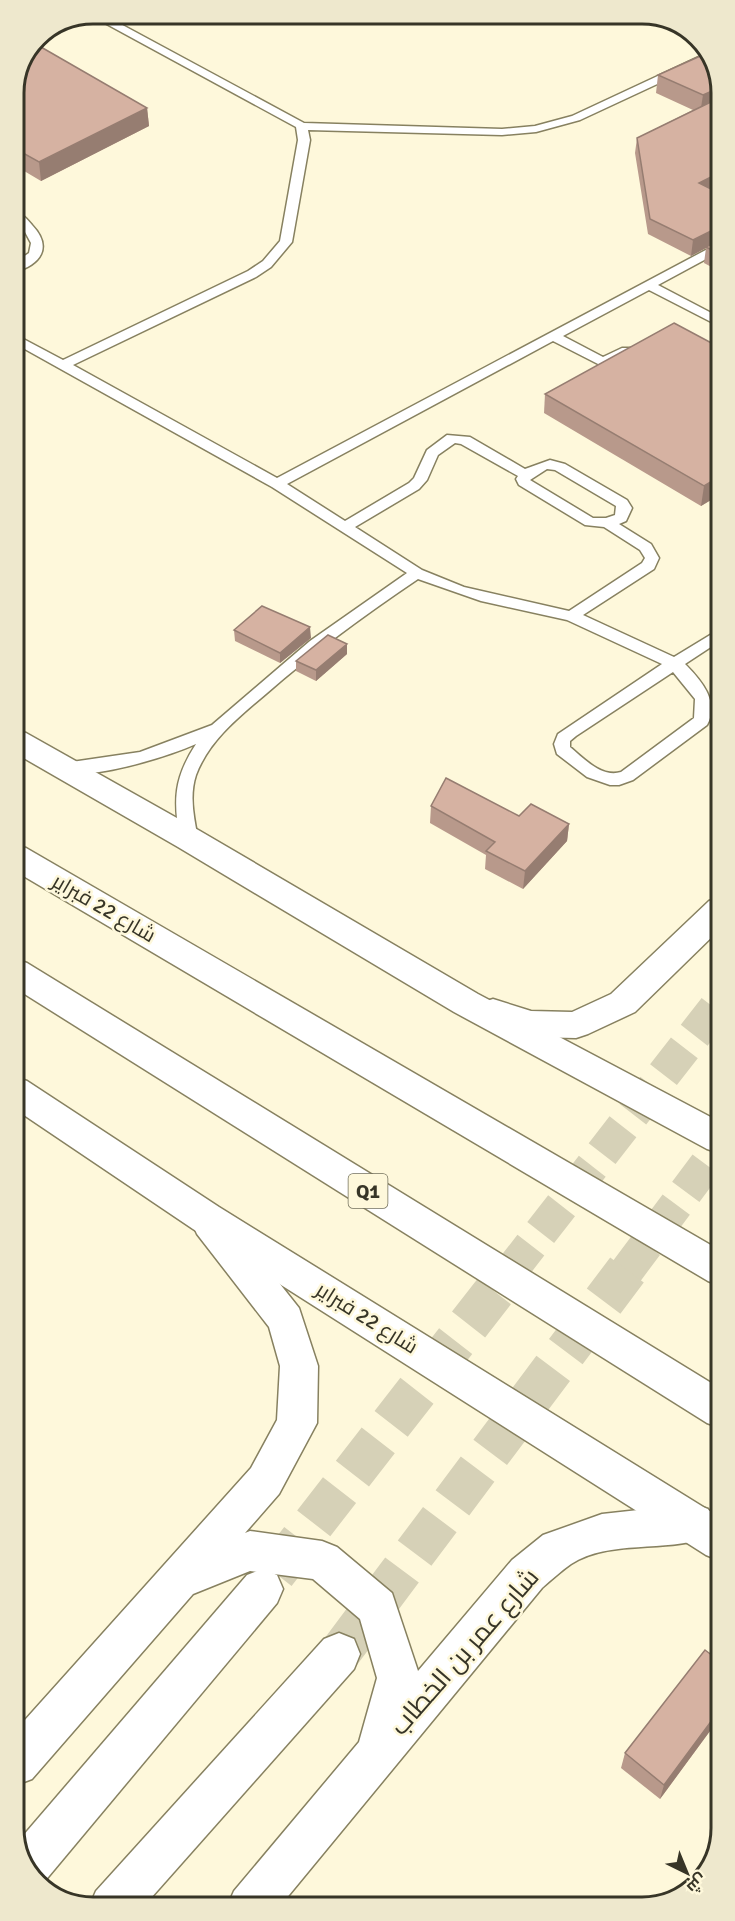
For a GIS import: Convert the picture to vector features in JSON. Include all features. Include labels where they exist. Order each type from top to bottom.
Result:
[{"type":"main road","points":[[24,745],[189,838],[466,1003],[711,1134]]},
{"type":"main road","name":"شارع 22 فبراير","points":[[24,861],[711,1264]]},
{"type":"main road","points":[[466,1003],[531,1024],[576,1024],[622,1003],[711,918]]},
{"type":"main road","name":"Q1","points":[[24,978],[711,1404]]},
{"type":"main road","name":"شارع 22 فبراير","points":[[24,1097],[206,1218],[707,1532]]},
{"type":"main road","name":"شارع عمر بن الخطاب","points":[[24,1754],[265,1481],[297,1423],[299,1366],[286,1320],[206,1218]]},
{"type":"main road","name":"شارع عمر بن الخطاب","points":[[258,1897],[527,1574],[558,1549],[602,1533],[707,1532]]},
{"type":"main road","name":"شارع عمر بن الخطاب","points":[[180,1579],[250,1551],[322,1561],[377,1607],[399,1678],[378,1753]]},
{"type":"main road","points":[[32,1861],[262,1589]]},
{"type":"main road","points":[[121,1897],[339,1654]]},
{"type":"lane","points":[[113,24],[300,126],[502,132],[536,129],[576,118],[702,59]]},
{"type":"lane","points":[[63,365],[252,273],[278,253],[287,236],[304,141],[300,126]]},
{"type":"lane","points":[[24,223],[37,235],[39,242],[39,247],[30,259],[24,262]]},
{"type":"lane","points":[[276,484],[711,251]]},
{"type":"lane","points":[[649,285],[711,318]]},
{"type":"lane","points":[[554,336],[600,361],[609,361],[634,347]]},
{"type":"lane","points":[[24,344],[276,484],[417,573],[459,591],[572,616],[675,664],[689,678],[703,699],[704,714],[693,729],[621,780],[612,781],[600,777],[563,750],[561,743],[563,737],[675,664],[711,640]]},
{"type":"lane","points":[[344,528],[414,486],[420,480],[432,453],[452,438],[462,438],[526,475]]},
{"type":"lane","points":[[545,465],[556,465],[622,503],[625,508],[621,518],[607,523],[590,522],[524,482],[523,479],[545,465]]},
{"type":"lane","points":[[572,616],[649,566],[651,562],[652,558],[646,547],[607,523]]},
{"type":"lane","points":[[189,838],[183,807],[187,776],[202,747],[224,721],[333,630],[417,573]]},
{"type":"lane","points":[[64,768],[108,766],[152,757],[190,741],[224,721]]},
{"type":"building","points":[[41,47],[147,108],[39,162],[24,154],[24,88],[31,62]]},
{"type":"building","points":[[701,56],[710,79],[711,92],[703,95],[658,75]]},
{"type":"building","points":[[711,102],[711,177],[699,183],[711,189],[711,231],[693,240],[650,219],[637,138]]},
{"type":"building","points":[[674,323],[711,343],[711,482],[704,486],[545,394]]},
{"type":"building","points":[[262,606],[310,627],[280,653],[234,630]]},
{"type":"building","points":[[328,635],[347,644],[316,670],[296,661]]},
{"type":"building","points":[[446,778],[519,816],[531,804],[569,824],[525,871],[486,851],[495,842],[431,806]]},
{"type":"building","points":[[705,1650],[711,1654],[711,1722],[664,1785],[625,1753]]},
{"type":"tunnel","points":[[510,1272],[711,1014]]},
{"type":"tunnel","points":[[626,1272],[711,1158]]},
{"type":"tunnel","points":[[275,1573],[511,1270]]},
{"type":"tunnel","points":[[339,1654],[627,1270]]}]
